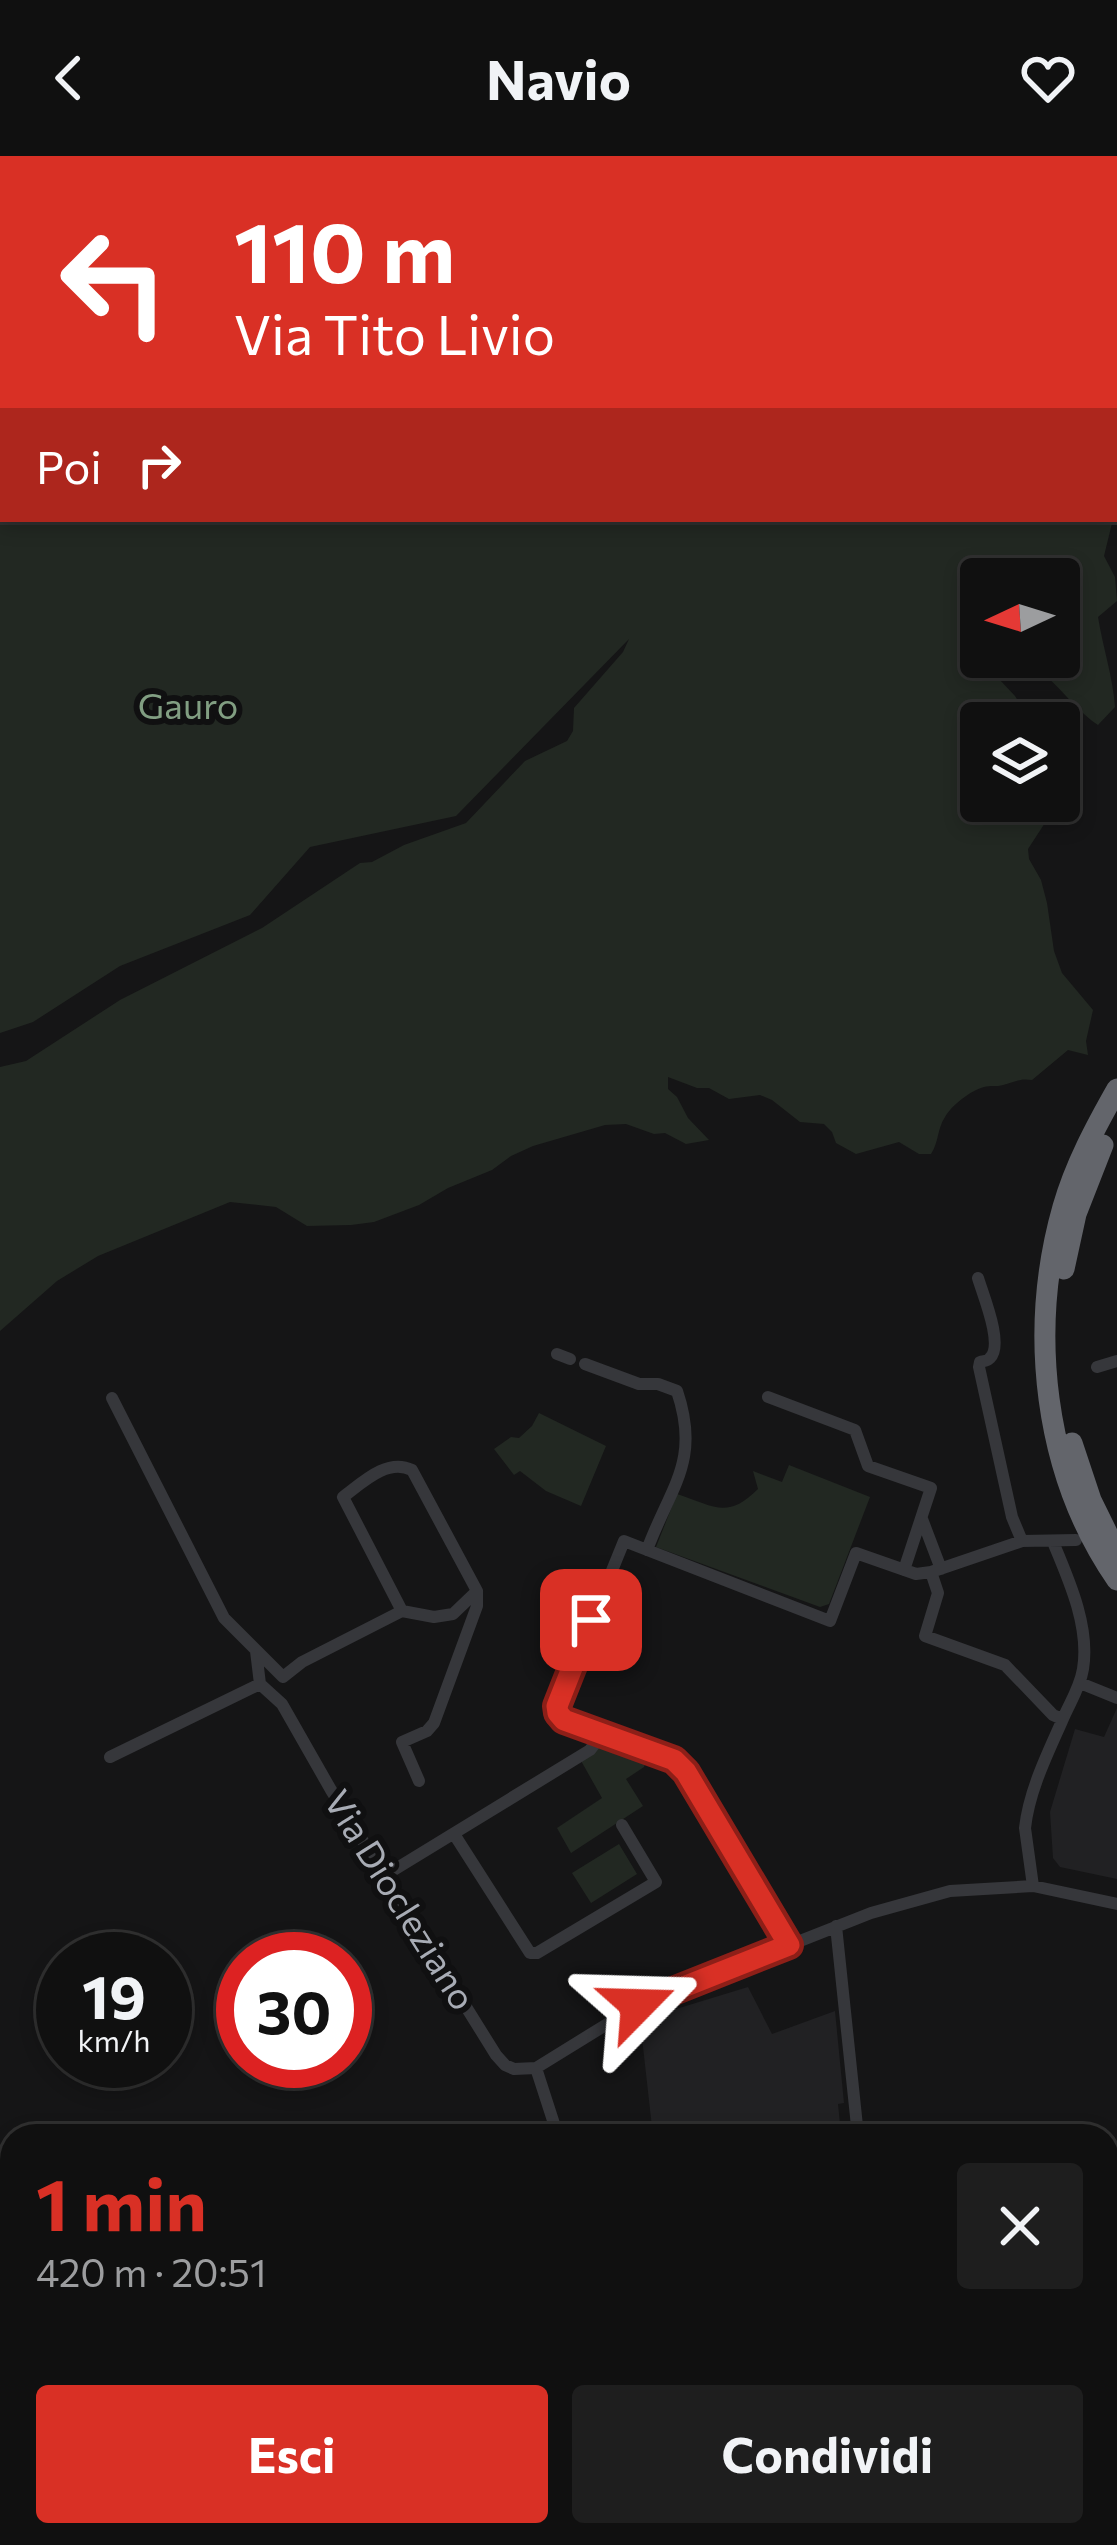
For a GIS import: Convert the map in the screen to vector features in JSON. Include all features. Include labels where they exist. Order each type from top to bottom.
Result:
[{"type":"highway","points":[[1117,1089],[1064,1203],[1049,1274],[1045,1333],[1050,1408],[1067,1477],[1088,1530],[1117,1580]]},
{"type":"highway","points":[[1117,1119],[1086,1184],[1072,1232],[1062,1284],[1059,1348],[1064,1407],[1077,1460],[1117,1553]]},
{"type":"street","points":[[978,1278],[995,1334],[993,1354],[979,1367],[1012,1517],[1022,1541]]},
{"type":"street","points":[[1097,1367],[1117,1361]]},
{"type":"street","points":[[585,1364],[639,1384],[677,1391],[684,1412],[685,1465],[647,1550]]},
{"type":"street","points":[[768,1397],[855,1430],[868,1466],[931,1488],[904,1570]]},
{"type":"street","points":[[112,1398],[224,1618],[283,1677],[282,1704]]},
{"type":"street","points":[[402,1611],[343,1497],[373,1475],[397,1465],[412,1470],[477,1591],[477,1606],[434,1723],[402,1742],[418,1781]]},
{"type":"street","points":[[921,1518],[938,1593],[926,1636],[1005,1665],[1053,1715],[1063,1719]]},
{"type":"street","points":[[789,1945],[686,1772],[674,1760],[564,1720],[558,1713],[624,1541],[830,1621],[856,1553],[916,1574],[1022,1541],[1076,1540]]},
{"type":"street","points":[[1033,1886],[1026,1818],[1084,1666],[1082,1631],[1053,1542]]},
{"type":"street","points":[[283,1677],[302,1662],[402,1611],[434,1617],[453,1614],[477,1591]]},
{"type":"street","points":[[110,1757],[260,1684],[256,1651]]},
{"type":"street","points":[[1080,1683],[1117,1698]]},
{"type":"street","name":"Via Diocleziano","points":[[260,1684],[282,1704],[496,2055],[514,2069],[536,2068]]},
{"type":"street","points":[[384,1876],[590,1750],[603,1733]]},
{"type":"street","points":[[454,1834],[530,1953],[537,1953],[656,1882],[622,1825]]},
{"type":"street","points":[[554,2124],[536,2068],[638,2005],[836,1926],[950,1891],[1033,1886],[1117,1904]]},
{"type":"street","points":[[836,1926],[857,2124]]},
{"type":"shaded area","points":[[1117,1708],[1117,1879],[1060,1867],[1053,1858],[1050,1812],[1075,1729],[1104,1737]]},
{"type":"shaded area","points":[[748,1987],[772,2034],[835,2011],[844,2103],[838,2104],[840,2124],[652,2124],[640,2020]]},
{"type":"green space","name":"Gauro","points":[[0,522],[1112,522],[1104,556],[1115,577],[1117,601],[1098,617],[1115,707],[1098,725],[1080,710],[1080,702],[1072,702],[1048,678],[1080,678],[1080,558],[960,558],[960,678],[999,678],[1019,702],[960,702],[960,822],[1046,822],[1028,849],[1029,859],[1041,880],[1062,973],[1093,1010],[1088,1055],[1068,1050],[1032,1080],[986,1086],[968,1095],[945,1117],[931,1154],[919,1154],[899,1142],[856,1154],[836,1143],[824,1124],[800,1122],[760,1095],[729,1099],[668,1077],[668,1089],[709,1140],[686,1144],[665,1133],[626,1124],[605,1125],[533,1146],[419,1205],[374,1222],[351,1225],[307,1226],[276,1207],[230,1202],[98,1256],[57,1281],[0,1331],[0,1067],[26,1061],[120,1000],[262,928],[360,863],[466,823],[525,761],[567,741],[573,731],[574,708],[629,639],[456,816],[310,847],[250,915],[120,966],[33,1022],[0,1033]]},
{"type":"green space","points":[[539,1413],[606,1446],[581,1506],[546,1491],[520,1471],[514,1475],[494,1449],[511,1437],[519,1438]]},
{"type":"green space","points":[[789,1465],[870,1497],[829,1604],[820,1607],[656,1547],[677,1494],[720,1508],[737,1505],[758,1489],[753,1471],[782,1482]]},
{"type":"green space","points":[[603,1738],[648,1755],[644,1767],[626,1779],[643,1806],[571,1853],[557,1828],[602,1798],[580,1759]]},
{"type":"green space","points":[[619,1844],[637,1874],[591,1903],[572,1873]]},
{"type":"route","points":[[591,1620],[558,1713],[564,1720],[674,1760],[686,1772],[789,1945],[638,2005]]}]
